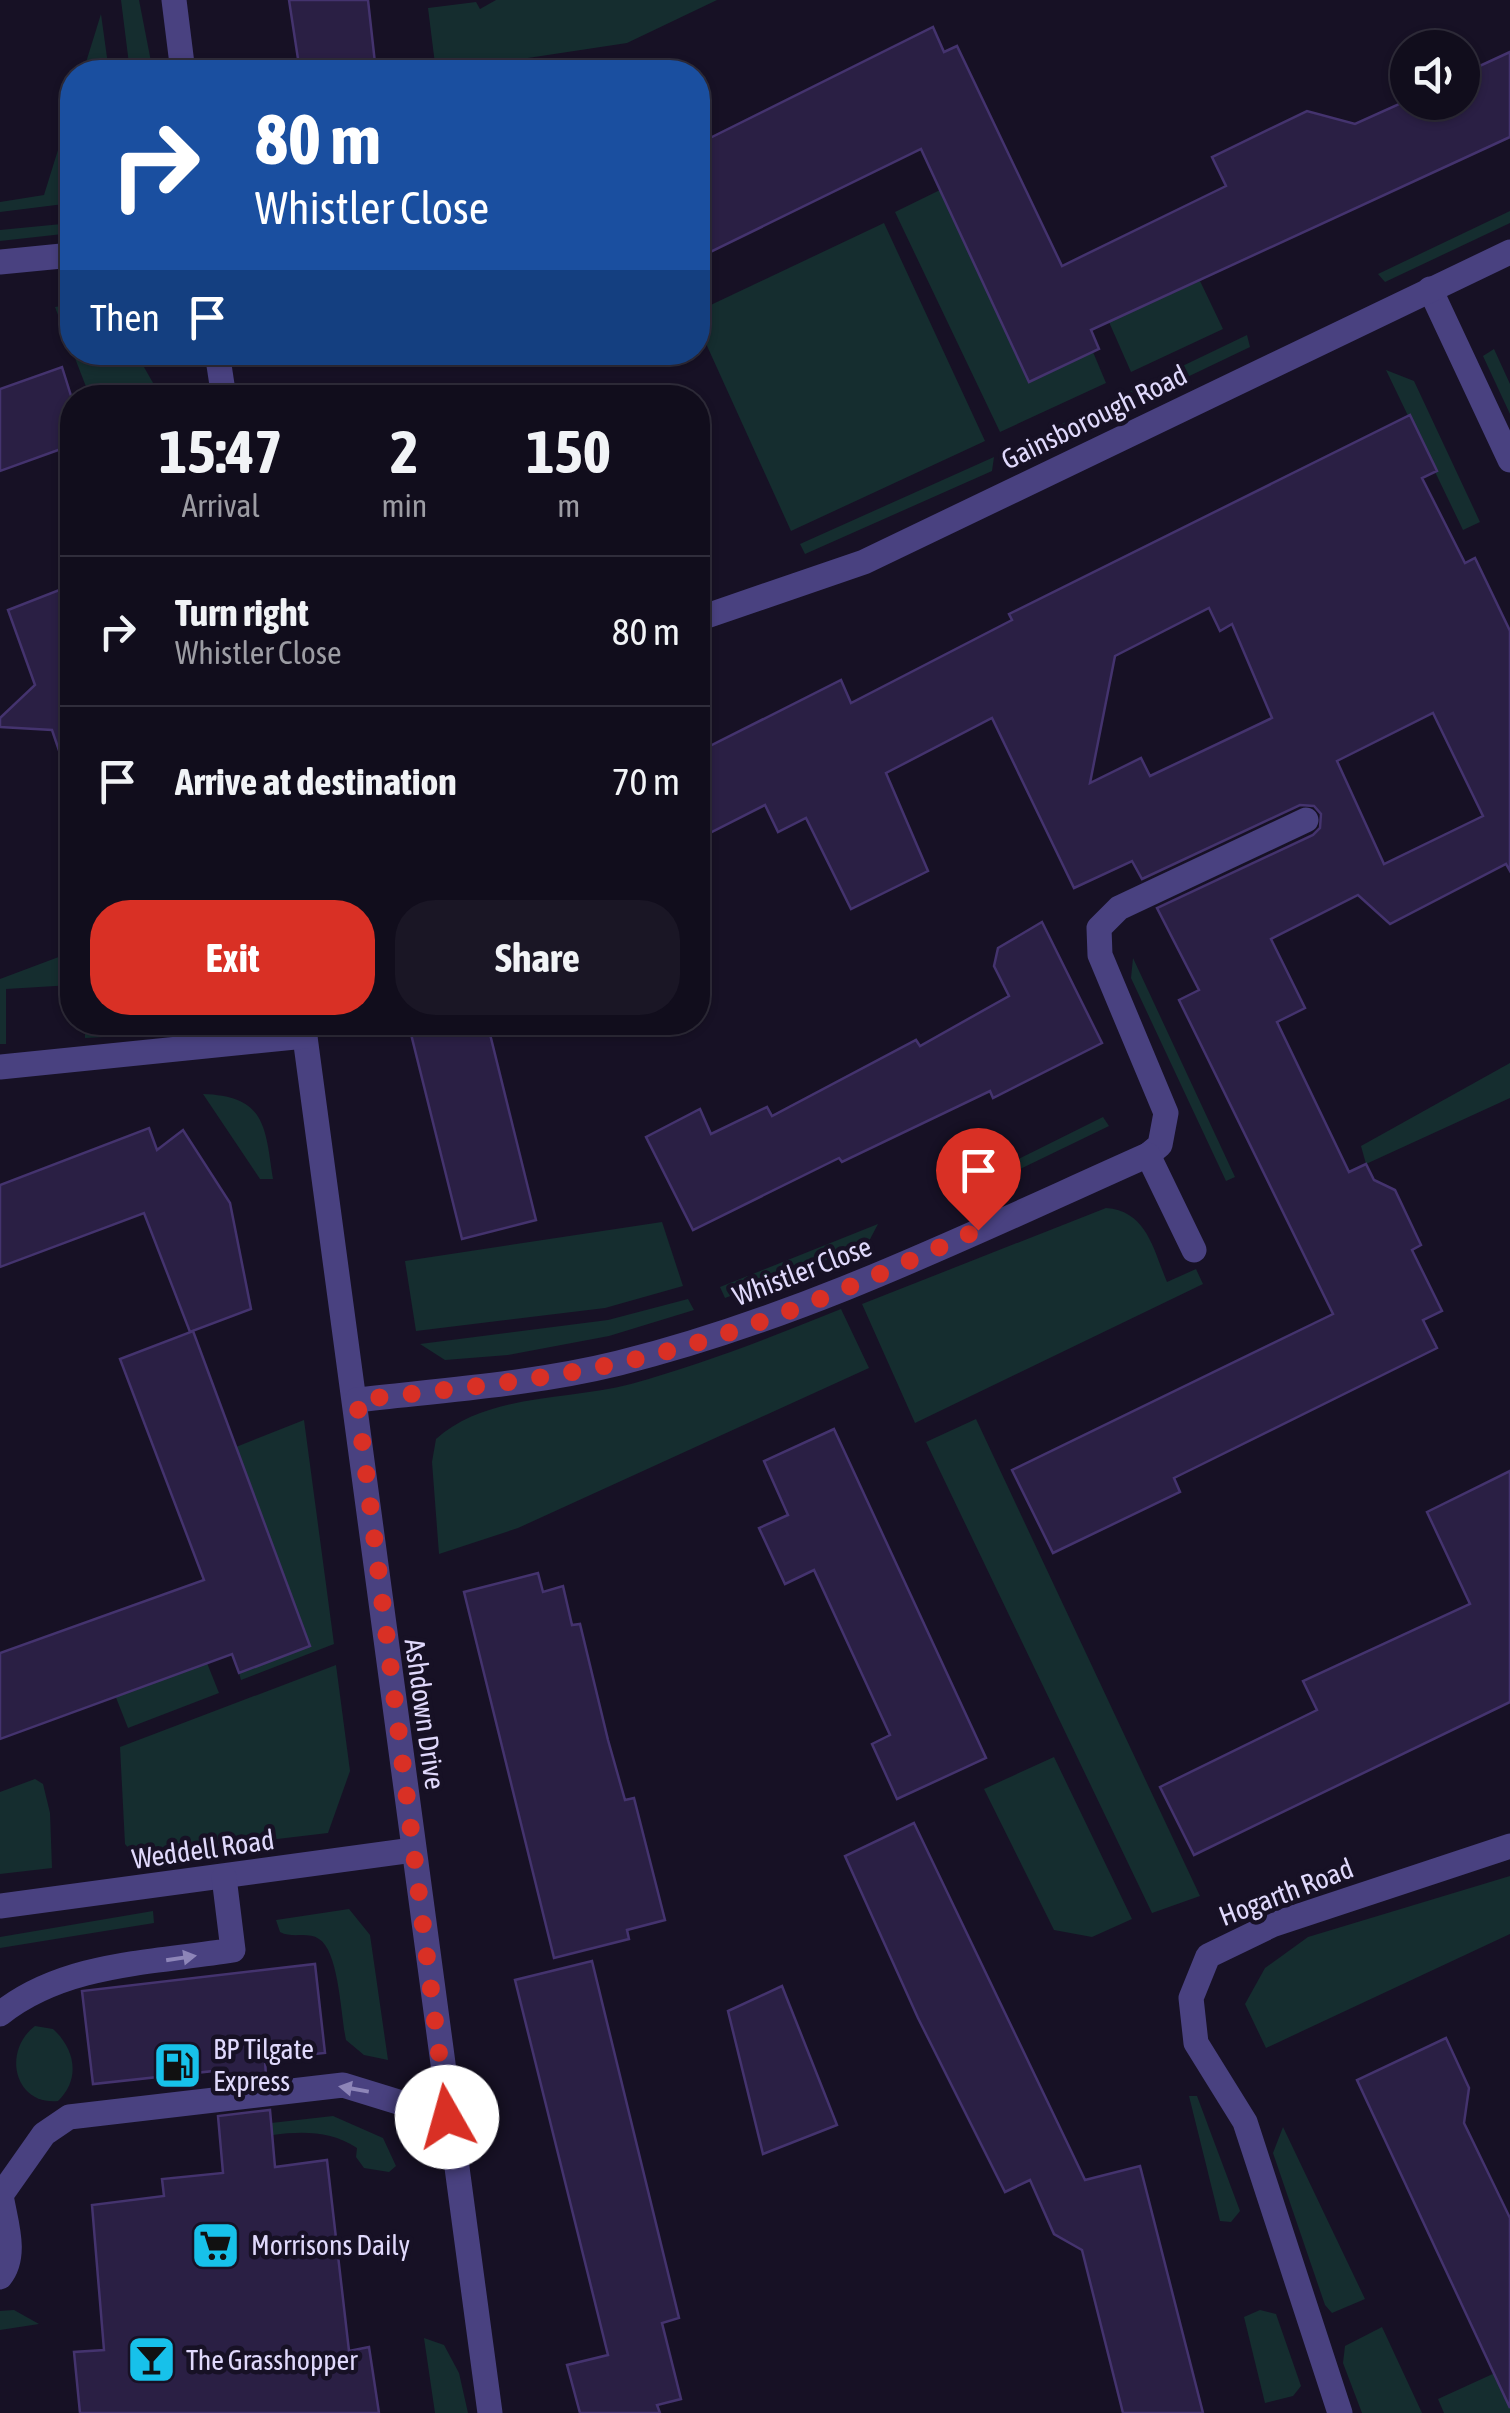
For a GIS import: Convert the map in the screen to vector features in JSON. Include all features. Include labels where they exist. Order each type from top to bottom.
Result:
[{"type":"street","points":[[174,0],[182,60]]},
{"type":"street","name":"Gainsborough Road","points":[[710,616],[864,562],[1510,252]]},
{"type":"street","points":[[0,262],[60,256]]},
{"type":"street","points":[[1430,289],[1510,460]]},
{"type":"street","points":[[1194,1250],[1148,1155],[1160,1145],[1166,1113],[1100,956],[1099,928],[1118,908],[1306,820]]},
{"type":"street","points":[[0,1067],[256,1035]]},
{"type":"street","name":"Ashdown Drive","points":[[305,1035],[357,1400],[447,2117],[490,2413]]},
{"type":"street","name":"Whistler Close","points":[[357,1400],[616,1364],[718,1335],[843,1290],[1148,1155]]},
{"type":"street","name":"Hogarth Road","points":[[1340,2413],[1245,2122],[1196,2043],[1191,1998],[1208,1956],[1256,1932],[1510,1846]]},
{"type":"street","name":"Weddell Road","points":[[0,1906],[413,1850]]},
{"type":"street","points":[[0,2014],[50,1983],[232,1950],[224,1877]]},
{"type":"street","points":[[0,2277],[9,2266],[10,2251],[1,2192],[55,2123],[149,2107],[344,2086],[447,2117]]},
{"type":"green space","points":[[121,0],[139,0],[151,60],[128,60]]},
{"type":"green space","points":[[496,0],[717,0],[627,43],[515,60],[434,60],[428,8],[476,2],[480,9]]},
{"type":"green space","points":[[101,14],[107,60],[87,60]]},
{"type":"green space","points":[[60,144],[60,204],[0,212],[0,202],[44,195]]},
{"type":"green space","points":[[940,190],[1093,352],[1106,383],[1000,432],[895,212]]},
{"type":"green space","points":[[1510,211],[1510,223],[1385,282],[1378,274]]},
{"type":"green space","points":[[884,223],[985,441],[791,531],[710,352],[710,305]]},
{"type":"green space","points":[[60,224],[60,234],[0,241],[0,230]]},
{"type":"green space","points":[[1200,281],[1223,329],[1131,372],[1109,322]]},
{"type":"green space","points":[[1247,335],[1250,347],[1020,457],[1014,447]]},
{"type":"green space","points":[[1494,349],[1510,384],[1510,414],[1483,356]]},
{"type":"green space","points":[[78,365],[143,365],[154,385],[85,385]]},
{"type":"green space","points":[[1386,370],[1414,381],[1480,522],[1463,530]]},
{"type":"green space","points":[[994,457],[992,471],[805,554],[800,544]]},
{"type":"green space","points":[[60,956],[60,986],[6,989],[6,1044],[0,1044],[0,979]]},
{"type":"green space","points":[[1133,958],[1235,1177],[1226,1181],[1131,978]]},
{"type":"green space","points":[[85,1035],[143,1035],[85,1038]]},
{"type":"green space","points":[[1510,1063],[1510,1098],[1366,1164],[1361,1146]]},
{"type":"green space","points":[[203,1094],[224,1096],[251,1108],[264,1130],[273,1179],[260,1179]]},
{"type":"green space","points":[[1103,1117],[1109,1126],[987,1185],[982,1177]]},
{"type":"green space","points":[[1106,1208],[1131,1216],[1140,1224],[1167,1282],[1196,1269],[1203,1284],[915,1423],[862,1304]]},
{"type":"green space","points":[[662,1222],[683,1286],[605,1308],[416,1331],[405,1261]]},
{"type":"green space","points":[[878,1224],[867,1245],[725,1298],[720,1287]]},
{"type":"green space","points":[[688,1299],[694,1310],[609,1336],[508,1355],[445,1360],[420,1344],[608,1320]]},
{"type":"green space","points":[[841,1309],[869,1368],[518,1528],[439,1554],[432,1462],[436,1439],[457,1424],[503,1406],[658,1376]]},
{"type":"green space","points":[[976,1419],[1200,1896],[1152,1913],[926,1442]]},
{"type":"green space","points":[[304,1420],[334,1644],[241,1680],[239,1673],[310,1646],[236,1447]]},
{"type":"green space","points":[[207,1663],[219,1693],[128,1728],[115,1695]]},
{"type":"green space","points":[[336,1665],[350,1771],[328,1833],[135,1856],[125,1844],[120,1747]]},
{"type":"green space","points":[[1054,1757],[1132,1919],[1092,1937],[1054,1930],[984,1789]]},
{"type":"green space","points":[[35,1779],[43,1784],[50,1813],[52,1868],[0,1874],[0,1792]]},
{"type":"green space","points":[[1510,1876],[1510,1934],[1266,2048],[1245,2004],[1265,1968],[1308,1937]]},
{"type":"green space","points":[[349,1909],[370,1935],[388,2060],[364,2055],[346,2040],[335,1970],[326,1946],[314,1937],[280,1932],[276,1920]]},
{"type":"green space","points":[[153,1911],[154,1923],[0,1948],[0,1937]]},
{"type":"green space","points":[[35,2026],[53,2029],[70,2055],[70,2083],[58,2101],[31,2094],[18,2074],[18,2049]]},
{"type":"green space","points":[[1189,2096],[1197,2096],[1240,2211],[1231,2222],[1220,2221]]},
{"type":"green space","points":[[333,2116],[383,2138],[396,2166],[389,2172],[364,2168],[356,2157],[357,2148],[327,2135],[273,2135],[271,2123]]},
{"type":"green space","points":[[1283,2127],[1365,2299],[1332,2313],[1325,2305],[1273,2153]]},
{"type":"green space","points":[[14,2310],[39,2324],[0,2330],[0,2311]]},
{"type":"green space","points":[[1260,2310],[1276,2314],[1301,2386],[1293,2396],[1265,2403],[1244,2317]]},
{"type":"green space","points":[[1382,2327],[1422,2413],[1362,2413],[1343,2363],[1345,2346]]},
{"type":"green space","points":[[424,2338],[444,2345],[459,2373],[468,2413],[435,2413]]},
{"type":"green space","points":[[1497,2372],[1510,2400],[1510,2413],[1444,2413],[1438,2399]]},
{"type":"building","points":[[289,0],[368,0],[375,60],[298,60]]},
{"type":"building","points":[[933,27],[944,52],[957,46],[1062,266],[1226,186],[1212,157],[1307,111],[1355,124],[1390,108],[1390,120],[1480,120],[1480,66],[1510,52],[1510,137],[1091,330],[1099,349],[1029,382],[921,149],[710,252],[710,138]]},
{"type":"building","points":[[62,367],[68,385],[60,385],[60,449],[0,471],[0,389]]},
{"type":"building","points":[[1410,415],[1437,471],[1422,478],[1465,563],[1475,558],[1510,631],[1510,871],[1506,864],[1390,924],[1358,895],[1271,939],[1305,1008],[1277,1022],[1349,1172],[1366,1164],[1374,1180],[1395,1190],[1421,1245],[1412,1250],[1442,1311],[1423,1320],[1437,1348],[1174,1478],[1180,1492],[1053,1553],[1012,1470],[1333,1314],[1179,1000],[1199,990],[1157,908],[1313,835],[1320,828],[1321,814],[1314,806],[1300,805],[1142,879],[1132,861],[1074,888],[992,718],[886,773],[928,871],[851,909],[806,818],[778,832],[765,805],[710,833],[710,746],[841,680],[851,703],[1012,620],[1009,614]],"holes":[[[1209,608],[1220,631],[1232,624],[1272,718],[1150,776],[1141,758],[1090,783],[1115,656]],[[1433,713],[1483,816],[1384,864],[1337,761]]]},
{"type":"building","points":[[60,590],[60,753],[52,730],[0,727],[0,718],[35,685],[8,610]]},
{"type":"building","points":[[1042,922],[1102,1043],[993,1098],[990,1091],[842,1162],[839,1158],[693,1230],[646,1137],[700,1109],[711,1134],[767,1107],[772,1116],[916,1040],[920,1046],[1009,996],[994,966],[998,948]]},
{"type":"building","points":[[411,1035],[490,1035],[536,1220],[462,1239]]},
{"type":"building","points":[[149,1128],[157,1150],[183,1130],[230,1203],[251,1309],[190,1332],[144,1213],[0,1267],[0,1185]]},
{"type":"building","points":[[193,1331],[310,1646],[239,1673],[232,1654],[0,1739],[0,1653],[204,1580],[120,1359]]},
{"type":"building","points":[[834,1429],[986,1758],[897,1799],[872,1744],[890,1735],[814,1570],[785,1584],[759,1528],[788,1515],[764,1461]]},
{"type":"building","points":[[1510,1471],[1510,1702],[1194,1855],[1160,1787],[1317,1710],[1303,1681],[1470,1604],[1427,1512]]},
{"type":"building","points":[[538,1573],[543,1592],[563,1586],[572,1625],[580,1624],[625,1800],[634,1798],[665,1920],[627,1930],[629,1939],[554,1958],[464,1592]]},
{"type":"building","points":[[914,1823],[1085,2180],[1140,2166],[1203,2413],[1123,2413],[1082,2250],[1054,2234],[1030,2180],[1005,2192],[918,2018],[845,1856]]},
{"type":"building","points":[[592,1961],[679,2318],[662,2323],[681,2399],[657,2405],[660,2413],[580,2413],[567,2365],[608,2355],[515,1980]]},
{"type":"building","name":"BP Tilgate Express","points":[[315,1964],[325,2053],[265,2059],[266,2078],[215,2084],[214,2071],[93,2084],[82,1991]]},
{"type":"building","points":[[782,1986],[837,2125],[763,2154],[728,2011]]},
{"type":"building","points":[[1446,2038],[1469,2088],[1464,2123],[1510,2218],[1510,2408],[1357,2080]]},
{"type":"building","points":[[270,2110],[275,2167],[327,2160],[349,2351],[369,2347],[379,2413],[80,2413],[74,2352],[104,2350],[92,2205],[164,2196],[162,2179],[223,2173],[218,2116]]},
{"type":"place","name":"BP Tilgate Express","points":[[178,2065]]},
{"type":"place","name":"Morrisons Daily","points":[[216,2245]]},
{"type":"place","name":"The Grasshopper","points":[[151,2360]]},
{"type":"route","points":[[447,2117],[357,1400],[516,1381],[616,1364],[718,1335],[843,1290],[978,1230]]}]
